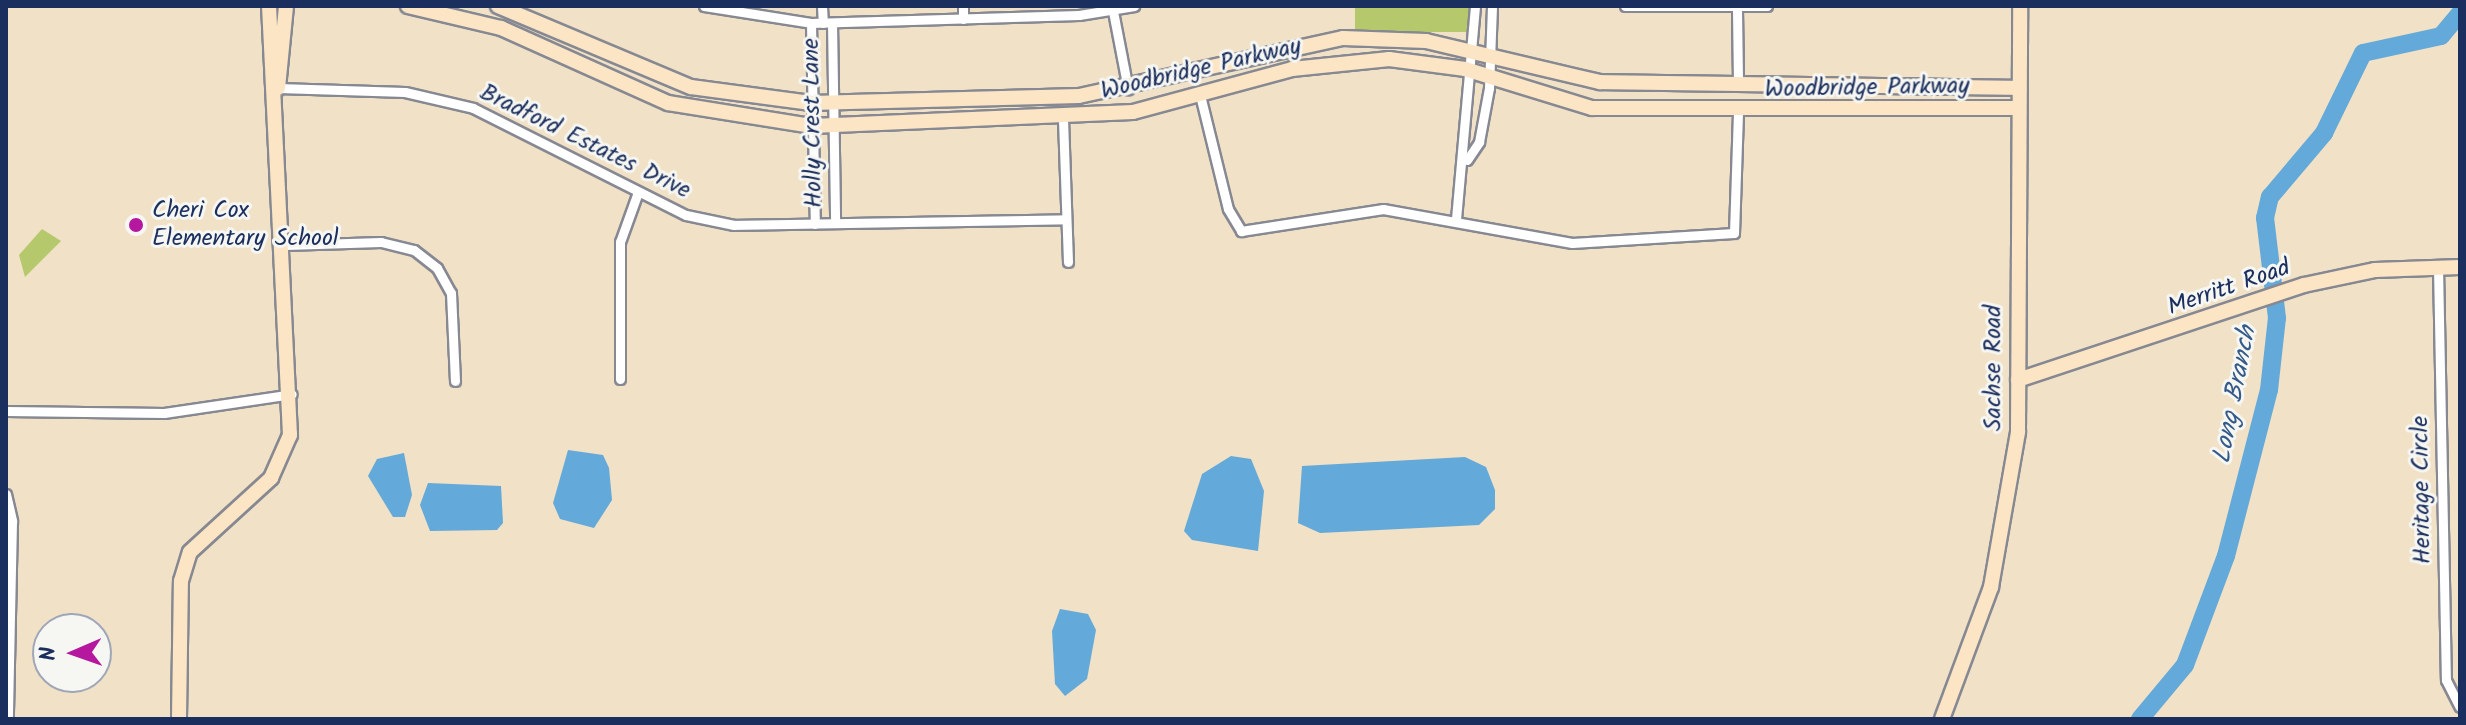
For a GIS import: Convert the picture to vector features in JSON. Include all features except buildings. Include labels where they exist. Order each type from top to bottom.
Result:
[{"type":"main road","points":[[269,6],[269,67],[278,88]]},
{"type":"main road","points":[[179,719],[181,581],[190,552],[271,478],[285,456],[292,394],[278,88],[286,6]]},
{"type":"main road","name":"Woodbridge Parkway","points":[[408,6],[501,28],[668,103],[812,126],[1063,119],[1200,95],[1344,61],[1389,59],[1471,71],[1592,108],[1738,113],[2018,108]]},
{"type":"main road","name":"Woodbridge Parkway","points":[[498,6],[691,87],[811,103],[1128,89],[1310,41],[1426,41],[1600,82],[2019,88]]},
{"type":"main road","name":"Sachse Road","points":[[1942,719],[2005,534],[2018,380],[2020,6]]},
{"type":"main road","name":"Merritt Road","points":[[2018,380],[2304,285],[2375,270],[2460,267]]},
{"type":"street","points":[[704,6],[811,23],[963,19],[1134,6]]},
{"type":"street","name":"Holly Crest Lane","points":[[822,6],[827,23],[832,103],[835,223]]},
{"type":"street","points":[[963,6],[963,19]]},
{"type":"street","points":[[1456,219],[1467,160],[1475,6]]},
{"type":"street","points":[[1467,160],[1479,142],[1490,78],[1492,6]]},
{"type":"street","points":[[1625,6],[1737,10],[1767,6]]},
{"type":"street","points":[[1113,8],[1128,89]]},
{"type":"street","points":[[1737,10],[1738,86]]},
{"type":"street","name":"Holly Crest Lane","points":[[811,23],[815,224]]},
{"type":"street","name":"Bradford Estates Drive","points":[[278,88],[405,92],[473,108],[686,215],[734,225],[1066,219]]},
{"type":"street","points":[[1200,95],[1228,209],[1241,231],[1357,210],[1456,219],[1548,242],[1728,236],[1739,224],[1738,113]]},
{"type":"street","points":[[1063,119],[1068,262]]},
{"type":"street","points":[[620,379],[620,242],[638,192]]},
{"type":"street","points":[[285,245],[381,242],[414,250],[437,268],[451,293],[455,381]]},
{"type":"street","name":"Heritage Circle","points":[[2438,267],[2446,680],[2460,707]]},
{"type":"street","points":[[6,411],[164,413],[292,394]]},
{"type":"street","points":[[6,494],[12,521],[8,719]]},
{"type":"green space","points":[[1355,6],[1471,6],[1471,32],[1355,32]]},
{"type":"green space","points":[[42,229],[61,241],[25,277],[19,255]]},
{"type":"water","points":[[568,450],[603,455],[609,468],[612,500],[594,528],[560,519],[553,503]]},
{"type":"water","points":[[404,453],[412,495],[405,517],[393,517],[368,476],[377,459]]},
{"type":"water","points":[[1231,456],[1251,459],[1264,491],[1258,551],[1192,540],[1184,531],[1202,474]]},
{"type":"water","points":[[1465,457],[1486,467],[1495,490],[1495,509],[1479,525],[1320,533],[1298,523],[1302,466]]},
{"type":"water","points":[[428,483],[501,486],[503,523],[497,530],[430,531],[420,505]]},
{"type":"water","points":[[1060,609],[1088,614],[1096,630],[1087,679],[1065,696],[1055,684],[1052,631]]},
{"type":"waterway","name":"Long Branch","points":[[2140,719],[2185,665],[2226,556],[2269,390],[2277,318],[2265,218],[2270,197],[2324,133],[2363,53],[2441,36],[2460,13]]},
{"type":"place","name":"Cheri Cox Elementary School","points":[[136,225]]}]
